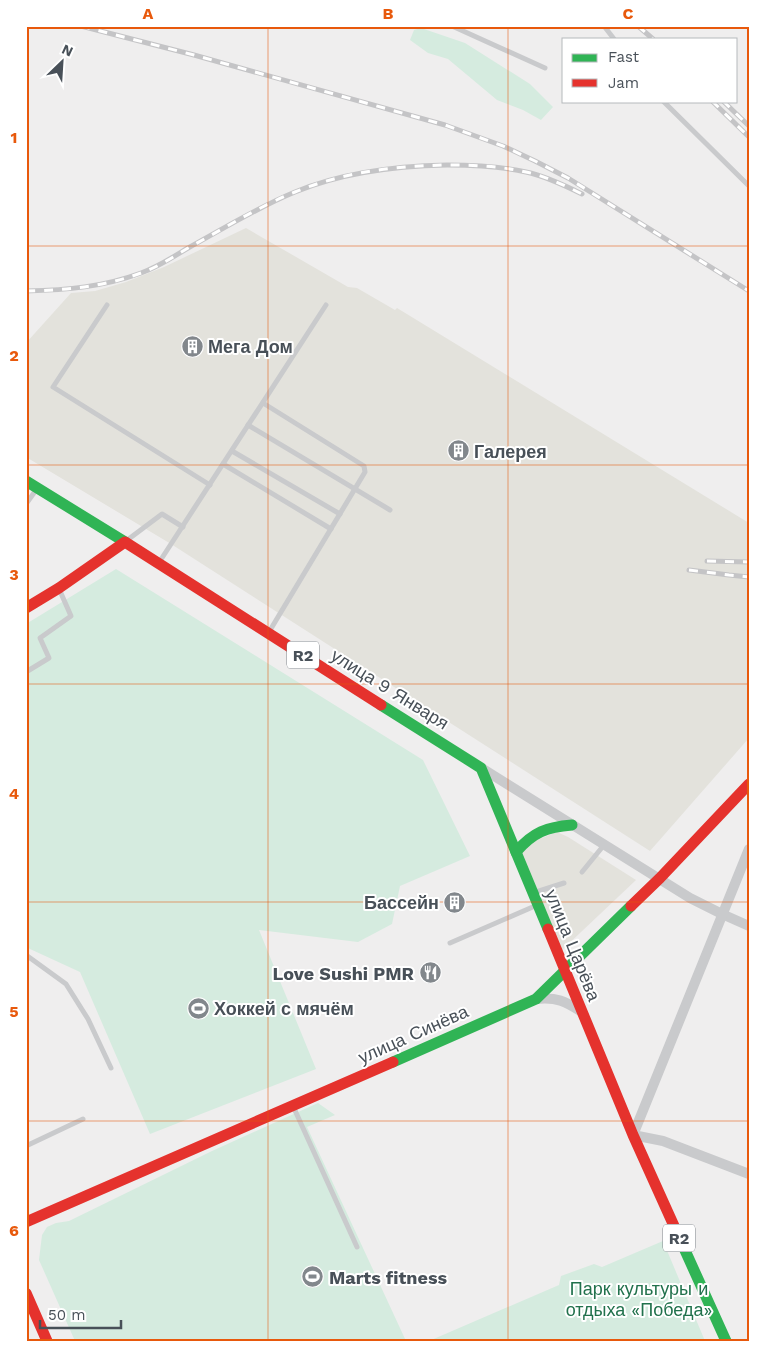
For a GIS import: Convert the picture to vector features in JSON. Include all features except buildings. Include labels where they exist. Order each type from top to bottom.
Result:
[{"type":"main road","name":"улица 9 Января","points":[[26,481],[159,563],[481,768]]},
{"type":"main road","points":[[26,608],[59,588],[125,542]]},
{"type":"main road","name":"улица Царёва","points":[[481,768],[633,1135],[726,1341]]},
{"type":"main road","name":"улица Синёва","points":[[26,1222],[536,999],[660,878],[749,784]]},
{"type":"main road","points":[[516,852],[523,843],[539,831],[552,826],[572,825]]},
{"type":"main road","points":[[26,1293],[48,1341]]},
{"type":"street","name":"улица 9 Января","points":[[481,768],[690,898],[749,926]]},
{"type":"street","points":[[749,849],[633,1135],[663,1141],[749,1174]]},
{"type":"street","points":[[536,999],[549,998],[561,1000],[572,1005],[582,1013]]},
{"type":"lane","points":[[452,26],[545,68]]},
{"type":"lane","points":[[604,26],[613,38]]},
{"type":"lane","points":[[664,102],[749,186]]},
{"type":"lane","points":[[107,305],[53,387],[210,485]]},
{"type":"lane","points":[[159,563],[326,306]]},
{"type":"lane","points":[[263,403],[364,466],[366,472],[268,633]]},
{"type":"lane","points":[[248,425],[390,510]]},
{"type":"lane","points":[[232,451],[340,514]]},
{"type":"lane","points":[[223,464],[331,529]]},
{"type":"lane","points":[[26,504],[38,488]]},
{"type":"lane","points":[[125,542],[162,514],[183,526]]},
{"type":"lane","points":[[26,672],[49,658],[40,638],[71,616],[59,588]]},
{"type":"lane","points":[[582,872],[604,845]]},
{"type":"lane","points":[[533,893],[564,883]]},
{"type":"lane","points":[[450,943],[538,905]]},
{"type":"lane","points":[[26,955],[66,984],[88,1019],[110,1068]]},
{"type":"lane","points":[[293,1105],[356,1247]]},
{"type":"lane","points":[[26,1146],[83,1119]]},
{"type":"shaded area","name":"Мега Дом","points":[[246,228],[348,287],[357,288],[395,310],[397,308],[749,523],[749,738],[650,851],[171,544],[26,457],[26,343],[71,293],[95,291],[126,282],[164,267]]},
{"type":"shaded area","points":[[557,832],[636,880],[562,950],[522,852],[527,844]]},
{"type":"green space","points":[[421,28],[465,43],[530,84],[553,107],[541,120],[523,110],[497,100],[448,59],[428,53],[410,40],[414,30]]},
{"type":"green space","points":[[116,569],[423,760],[470,856],[400,886],[392,924],[358,942],[259,930],[316,1069],[150,1134],[80,972],[26,946],[26,624]]},
{"type":"green space","points":[[318,1103],[335,1115],[307,1127],[406,1341],[75,1341],[39,1260],[42,1235],[47,1227],[69,1221],[212,1151]]},
{"type":"green space","name":"Парк культуры и отдыха «Победа»","points":[[663,1241],[705,1341],[429,1341],[559,1285],[561,1276],[594,1264],[602,1267]]},
{"type":"railway","points":[[81,26],[194,55],[445,125],[503,146],[568,178],[749,291]]},
{"type":"railway","points":[[638,26],[652,38]]},
{"type":"railway","points":[[713,102],[749,137]]},
{"type":"railway","points":[[724,102],[749,126]]},
{"type":"railway","points":[[26,291],[85,287],[127,278],[159,265],[241,218],[281,198],[332,179],[369,171],[447,165],[496,167],[540,176],[582,194]]},
{"type":"railway","points":[[707,561],[749,562]]},
{"type":"railway","points":[[689,570],[749,577]]},
{"type":"traffic: fast","points":[[26,481],[125,542]]},
{"type":"traffic: fast","points":[[381,705],[481,768],[548,929]]},
{"type":"traffic: fast","points":[[516,852],[528,840],[541,832],[555,827],[572,825]]},
{"type":"traffic: fast","points":[[393,1062],[536,999],[631,906]]},
{"type":"traffic: fast","points":[[679,1237],[726,1341]]},
{"type":"traffic: jam","points":[[26,608],[59,588],[125,542],[381,705]]},
{"type":"traffic: jam","points":[[631,906],[749,784]]},
{"type":"traffic: jam","points":[[548,929],[633,1135],[679,1237]]},
{"type":"traffic: jam","points":[[26,1222],[393,1062]]},
{"type":"traffic: jam","points":[[26,1293],[47,1341]]},
{"type":"place","name":"Мега Дом","points":[[192,346]]},
{"type":"place","name":"Галерея","points":[[458,451]]},
{"type":"place","name":"Бассейн","points":[[455,902]]},
{"type":"place","name":"Love Sushi PMR","points":[[430,973]]},
{"type":"place","name":"Хоккей с мячём","points":[[198,1008]]},
{"type":"place","name":"Marts fitness","points":[[313,1277]]}]
